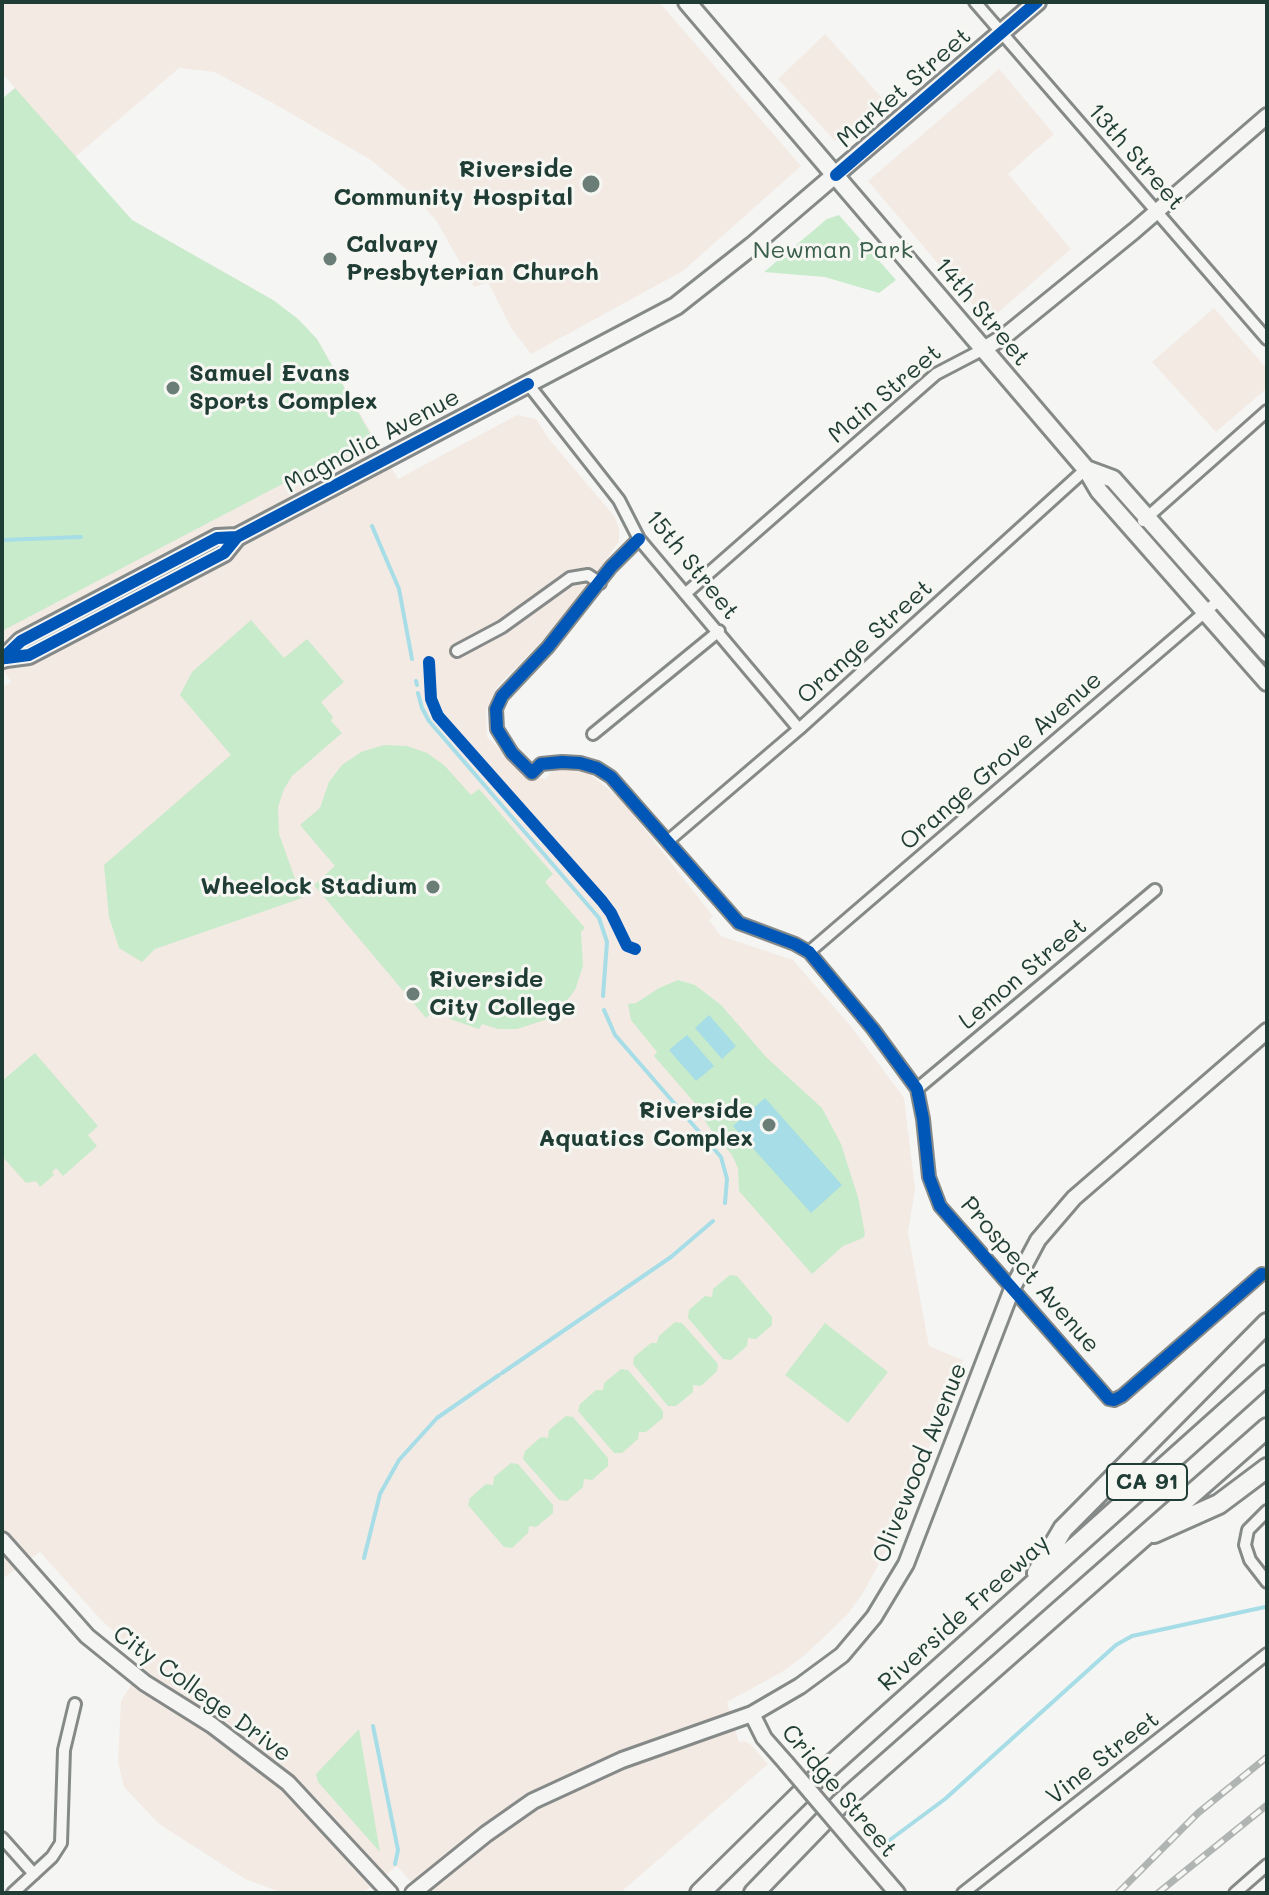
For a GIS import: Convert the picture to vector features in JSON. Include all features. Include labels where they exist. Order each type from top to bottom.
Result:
[{"type":"highway","points":[[1027,1589],[1063,1529],[1267,1323]]},
{"type":"highway","name":"Riverside Freeway","points":[[700,1893],[817,1778],[1267,1375]]},
{"type":"highway","name":"CA 91","points":[[754,1893],[841,1803],[1267,1428]]},
{"type":"highway","points":[[1137,1541],[1219,1504],[1267,1468]]},
{"type":"main road","name":"Market Street","points":[[836,175],[1037,2]]},
{"type":"main road","name":"14th Street","points":[[693,4],[982,350],[1086,469],[1099,491],[1267,682]]},
{"type":"main road","name":"Main Street","points":[[982,350],[1005,336],[1157,212],[1267,116]]},
{"type":"main road","name":"Magnolia Avenue","points":[[4,658],[29,655],[224,553],[237,537],[685,300],[836,175]]},
{"type":"main road","name":"14th Street","points":[[1086,469],[1113,479],[1267,653]]},
{"type":"main road","points":[[1229,640],[1252,653],[1267,670]]},
{"type":"main road","name":"Olivewood Avenue","points":[[413,1893],[517,1811],[549,1792],[622,1760],[752,1714],[800,1686],[842,1655],[890,1593],[921,1529],[1012,1289],[1038,1240],[1074,1198],[1267,1031]]},
{"type":"main road","name":"City College Drive","points":[[2,1540],[87,1636],[145,1683],[212,1725],[281,1777],[322,1817],[390,1893]]},
{"type":"main road","name":"Cridge Street","points":[[752,1714],[764,1738],[897,1893]]},
{"type":"street","name":"13th Street","points":[[975,2],[1267,339]]},
{"type":"street","name":"Main Street","points":[[685,594],[936,374],[982,350]]},
{"type":"street","name":"15th Street","points":[[528,384],[619,500],[639,539],[799,729]]},
{"type":"street","points":[[1133,530],[1267,411]]},
{"type":"street","name":"Orange Street","points":[[668,841],[799,729],[1086,469]]},
{"type":"street","name":"Prospect Avenue","points":[[639,539],[548,647],[502,696],[496,709],[497,729],[501,738],[532,773],[541,764],[562,762],[597,768],[611,777],[739,923],[809,952],[873,1029],[917,1089],[933,1192],[940,1206],[1105,1395],[1114,1400],[1122,1396],[1262,1274]]},
{"type":"street","points":[[457,651],[502,627],[570,578],[588,575],[600,583]]},
{"type":"street","name":"Orange Grove Avenue","points":[[809,952],[1219,600]]},
{"type":"street","points":[[593,734],[719,631]]},
{"type":"street","name":"Lemon Street","points":[[917,1089],[1155,890]]},
{"type":"street","points":[[1267,1511],[1248,1530],[1245,1545],[1250,1560],[1267,1582]]},
{"type":"street","name":"Vine Street","points":[[963,1893],[1267,1654]]},
{"type":"street","points":[[13,1893],[52,1857],[61,1843],[64,1750],[75,1704]]},
{"type":"street","points":[[2,1838],[34,1874]]},
{"type":"street","points":[[1235,1893],[1267,1865]]},
{"type":"shaded area","name":"Riverside City College","points":[[2,2],[659,2],[801,166],[683,271],[531,354],[511,328],[488,282],[474,287],[437,222],[418,199],[371,160],[214,72],[179,68],[75,157],[132,220],[273,300],[298,319],[317,339],[398,479],[517,415],[536,419],[549,439],[615,517],[619,542],[553,629],[497,687],[486,710],[487,737],[527,776],[546,779],[558,769],[578,770],[588,773],[620,798],[713,916],[709,920],[721,936],[793,960],[853,1029],[904,1098],[915,1189],[908,1233],[929,1346],[963,1360],[896,1532],[863,1593],[847,1615],[805,1655],[782,1672],[727,1702],[739,1742],[750,1744],[768,1764],[620,1893],[421,1893],[397,1866],[363,1893],[283,1893],[245,1879],[159,1824],[124,1787],[118,1762],[121,1701],[148,1658],[102,1621],[40,1552],[2,1579],[2,688],[11,682],[2,667],[2,99],[15,88],[2,73]]},
{"type":"shaded area","points":[[825,34],[883,99],[835,141],[778,79]]},
{"type":"shaded area","points":[[999,69],[1054,134],[1008,174],[1071,249],[994,316],[979,312],[868,181]]},
{"type":"shaded area","points":[[1214,308],[1267,369],[1267,388],[1216,432],[1152,362]]},
{"type":"green space","name":"Samuel Evans Sports Complex","points":[[15,88],[132,220],[273,300],[298,319],[317,339],[372,437],[2,631],[2,99]]},
{"type":"green space","name":"Newman Park","points":[[839,215],[896,280],[879,293],[825,277],[764,272],[827,219]]},
{"type":"green space","points":[[251,620],[284,658],[307,639],[344,682],[321,702],[342,733],[292,776],[278,807],[279,834],[302,898],[155,949],[142,962],[119,948],[109,917],[104,865],[231,755],[180,695],[192,672]]},
{"type":"green space","name":"Wheelock Stadium","points":[[384,745],[407,746],[427,753],[444,765],[471,795],[479,789],[553,874],[545,882],[585,928],[581,932],[583,966],[575,990],[562,1007],[545,1020],[517,1029],[498,1029],[482,1024],[479,1029],[450,1019],[439,1006],[426,1018],[314,885],[335,866],[300,825],[320,808],[329,782],[342,765],[361,752]]},
{"type":"green space","name":"Riverside Aquatics Complex","points":[[678,980],[695,985],[721,1005],[767,1058],[822,1108],[841,1144],[858,1197],[865,1234],[863,1238],[843,1246],[812,1274],[739,1191],[738,1168],[732,1155],[709,1127],[700,1109],[654,1056],[657,1052],[631,1020],[628,1004],[636,1003]]},
{"type":"green space","points":[[35,1053],[98,1126],[88,1135],[97,1146],[63,1176],[56,1168],[52,1172],[54,1175],[40,1187],[36,1181],[26,1183],[2,1156],[2,1081]]},
{"type":"green space","points":[[730,1275],[737,1276],[772,1317],[772,1325],[756,1339],[748,1338],[747,1346],[731,1360],[723,1359],[688,1318],[689,1310],[705,1296],[712,1297],[713,1289]]},
{"type":"green space","points":[[675,1322],[682,1323],[718,1364],[717,1371],[701,1386],[693,1385],[693,1392],[676,1406],[668,1406],[633,1364],[634,1357],[651,1343],[657,1343],[659,1336]]},
{"type":"green space","points":[[825,1323],[888,1372],[848,1423],[785,1375]]},
{"type":"green space","points":[[621,1369],[628,1370],[663,1411],[663,1418],[646,1432],[639,1432],[638,1439],[622,1453],[614,1453],[578,1411],[580,1404],[596,1390],[603,1390],[604,1383]]},
{"type":"green space","points":[[566,1416],[573,1417],[608,1458],[608,1466],[592,1480],[584,1479],[583,1487],[567,1501],[559,1500],[523,1459],[525,1451],[541,1437],[548,1438],[549,1430]]},
{"type":"green space","points":[[511,1463],[518,1464],[553,1505],[553,1513],[536,1527],[529,1526],[528,1533],[512,1548],[504,1547],[468,1505],[470,1498],[486,1484],[493,1485],[494,1477]]},
{"type":"green space","points":[[359,1729],[380,1852],[318,1782],[316,1774]]},
{"type":"water","points":[[709,1015],[736,1046],[722,1059],[695,1028]]},
{"type":"water","points":[[687,1035],[714,1066],[696,1081],[669,1050]]},
{"type":"water","points":[[765,1098],[842,1185],[811,1213],[733,1126]]},
{"type":"waterway","points":[[372,526],[399,589],[412,659]]},
{"type":"waterway","points":[[2,540],[81,537]]},
{"type":"waterway","points":[[416,681],[417,685]]},
{"type":"waterway","points":[[418,693],[429,721],[599,918],[607,942],[603,996]]},
{"type":"waterway","points":[[604,1010],[615,1035],[721,1157],[727,1179],[725,1203]]},
{"type":"waterway","points":[[502,1373],[671,1257],[713,1221]]},
{"type":"waterway","points":[[364,1558],[380,1494],[399,1460],[437,1418],[499,1375]]},
{"type":"waterway","points":[[883,1845],[945,1799],[1116,1645],[1132,1636],[1265,1607]]},
{"type":"waterway","points":[[373,1726],[398,1850],[395,1864]]},
{"type":"railway","points":[[1118,1893],[1198,1813],[1267,1757]]},
{"type":"railway","points":[[1158,1893],[1267,1805]]},
{"type":"cycle path","points":[[836,175],[1037,2]]},
{"type":"cycle path","points":[[6,658],[29,655],[224,553],[237,537],[528,384]]},
{"type":"cycle path","points":[[2,659],[21,641],[217,538],[237,537]]},
{"type":"cycle path","points":[[639,539],[611,567],[548,647],[502,696],[496,709],[497,729],[512,753],[532,773],[541,764],[562,762],[597,768],[611,777],[739,923],[809,952],[873,1029],[917,1089],[929,1177],[940,1206],[1109,1399],[1122,1396],[1262,1274]]},
{"type":"cycle path","points":[[429,662],[431,699],[438,716],[602,901],[627,946],[635,949]]},
{"type":"place","name":"Riverside Community Hospital","points":[[591,184]]},
{"type":"place","name":"Calvary Presbyterian Church","points":[[330,259]]},
{"type":"place","name":"Samuel Evans Sports Complex","points":[[173,388]]},
{"type":"place","name":"Wheelock Stadium","points":[[433,887]]},
{"type":"place","name":"Riverside City College","points":[[413,994]]},
{"type":"place","name":"Riverside Aquatics Complex","points":[[769,1125]]}]
